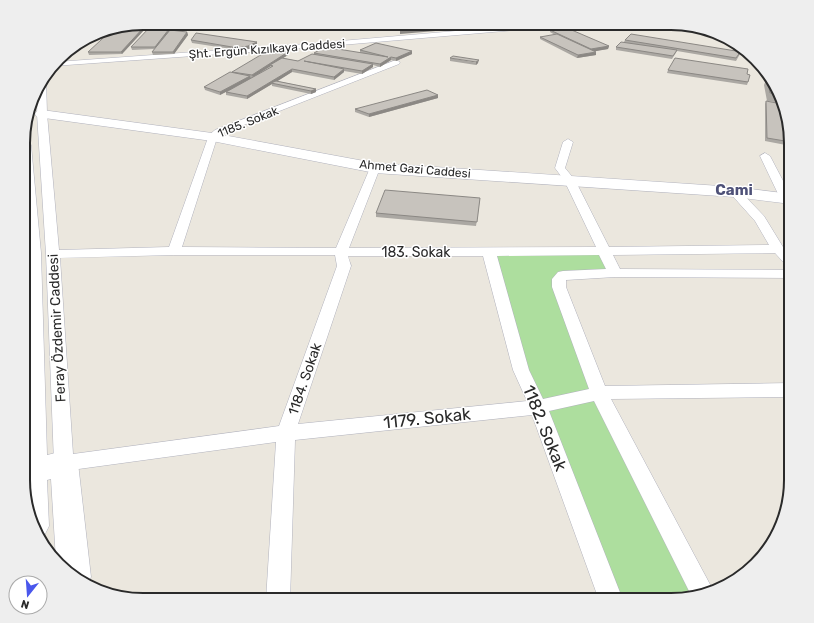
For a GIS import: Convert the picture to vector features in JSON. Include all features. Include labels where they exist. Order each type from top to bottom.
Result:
[{"type":"street","name":"Şht. Ergün Kızılkaya Caddesi","points":[[63,63],[314,46],[495,30]]},
{"type":"street","name":"1185. Sokak","points":[[174,251],[212,137],[218,132],[396,62]]},
{"type":"street","name":"Feray Özdemir Caddesi","points":[[42,93],[42,114],[53,254],[64,463],[73,569]]},
{"type":"street","name":"Ahmet Gazi Caddesi","points":[[42,114],[212,137],[375,168],[569,180],[735,192],[784,197]]},
{"type":"street","points":[[568,142],[560,168],[569,180],[615,273]]},
{"type":"street","points":[[765,156],[784,189]]},
{"type":"street","name":"1184. Sokak","points":[[278,593],[286,433],[344,266],[341,252],[375,168]]},
{"type":"street","points":[[735,192],[760,219],[778,249],[784,255]]},
{"type":"street","name":"183. Sokak","points":[[53,254],[174,251],[489,252],[778,249]]},
{"type":"street","name":"1182. Sokak","points":[[489,252],[521,370],[538,406],[608,593]]},
{"type":"street","points":[[30,254],[33,506]]},
{"type":"street","points":[[700,589],[599,393],[559,287],[559,279],[563,275],[615,273],[784,274]]},
{"type":"street","name":"1179. Sokak","points":[[64,463],[286,433],[538,406],[599,393],[784,390]]},
{"type":"street","points":[[33,471],[64,463]]},
{"type":"green space","points":[[604,250],[615,273],[559,279],[599,393],[700,589],[679,593],[608,593],[538,407],[489,252]]},
{"type":"building","points":[[141,30],[121,52],[88,52],[106,36],[121,32]]},
{"type":"building","points":[[147,30],[168,30],[155,47],[131,47]]},
{"type":"building","points":[[170,30],[187,32],[173,52],[152,52]]},
{"type":"building","points":[[550,30],[572,30],[609,46],[591,49]]},
{"type":"building","points":[[196,33],[257,42],[238,48],[191,40]]},
{"type":"building","points":[[557,34],[596,52],[578,55],[540,37]]},
{"type":"building","points":[[631,34],[736,51],[739,53],[736,58],[625,40]]},
{"type":"building","points":[[621,42],[677,50],[673,56],[616,47]]},
{"type":"building","points":[[376,43],[412,51],[396,58],[391,57],[380,64],[314,53],[325,47],[388,57],[360,50]]},
{"type":"building","points":[[269,50],[288,52],[252,75],[232,72]]},
{"type":"building","points":[[312,54],[373,64],[362,71],[304,61],[344,69],[334,77],[292,69],[247,96],[226,92],[273,66],[270,65],[282,58],[298,61]]},
{"type":"building","points":[[453,56],[479,60],[476,62],[450,58]]},
{"type":"building","points":[[675,58],[748,69],[747,74],[750,75],[748,82],[668,70]]},
{"type":"building","points":[[230,72],[250,76],[220,92],[204,87]]},
{"type":"building","points":[[276,81],[316,89],[311,91],[271,83]]},
{"type":"building","points":[[427,90],[438,95],[369,114],[355,109]]},
{"type":"building","points":[[766,101],[776,103],[778,106],[782,121],[784,141],[767,138]]},
{"type":"building","points":[[385,190],[480,198],[477,222],[376,213]]},
{"type":"district","name":"Cami","points":[[734,190]]}]
